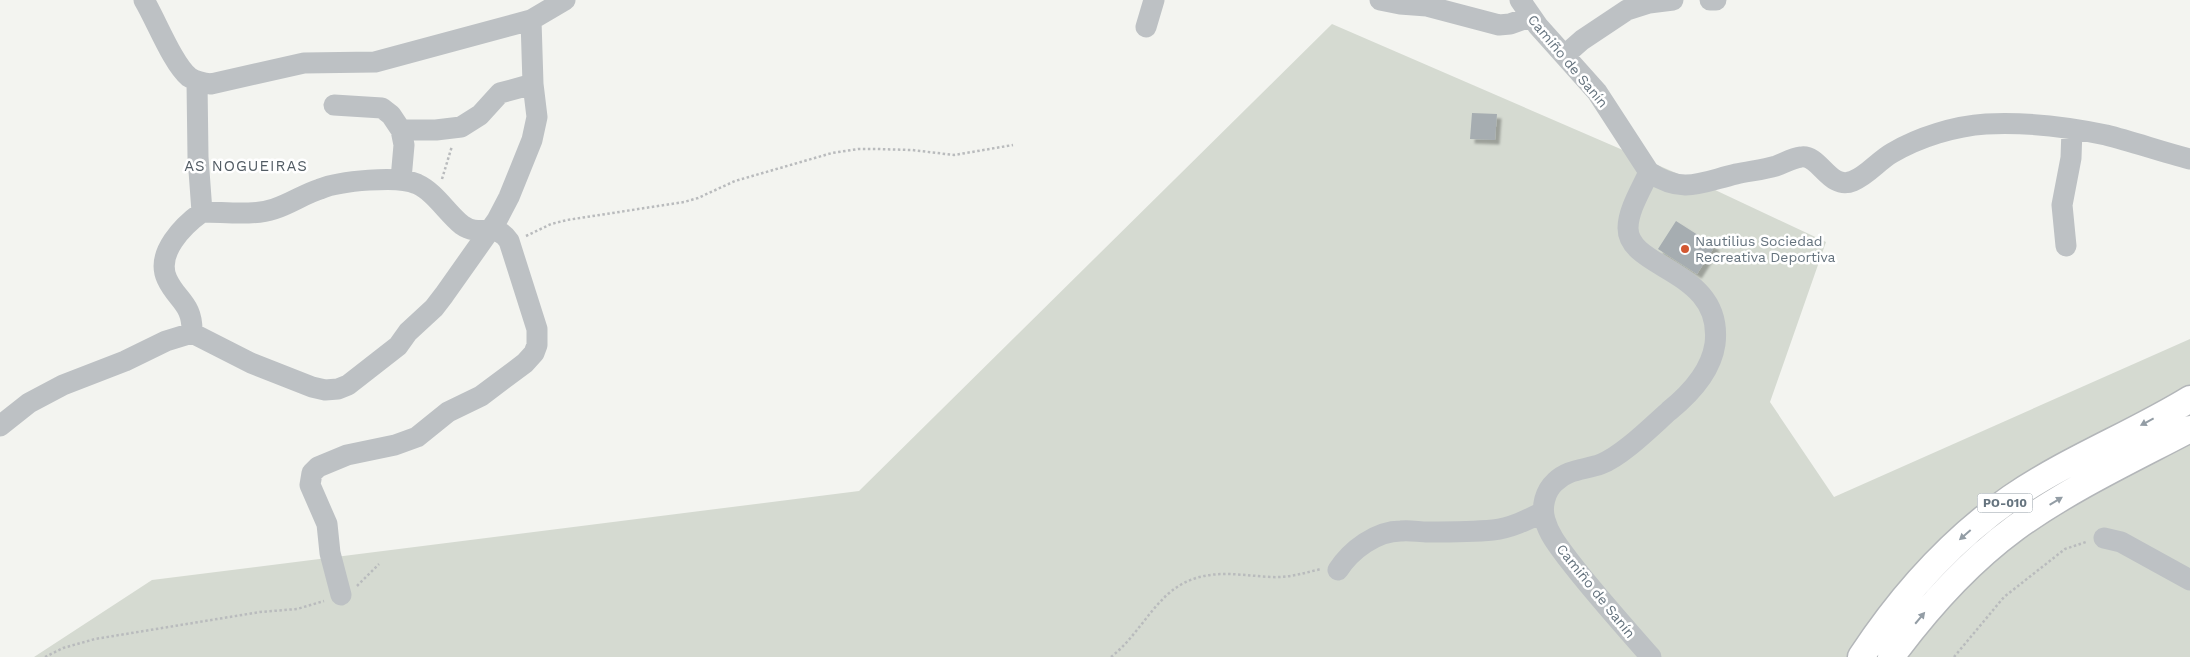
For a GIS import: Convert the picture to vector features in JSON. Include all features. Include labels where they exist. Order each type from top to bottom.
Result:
[{"type":"main road","name":"PO-010","points":[[1860,657],[1884,622],[1921,576],[1966,534],[2011,498],[2190,398]]},
{"type":"main road","name":"PO-010","points":[[1891,657],[1916,622],[1943,591],[1979,557],[2014,528],[2053,503],[2190,428]]},
{"type":"street","points":[[144,0],[179,65],[188,76],[197,82],[211,84],[304,63],[375,62],[531,20],[565,0]]},
{"type":"street","points":[[1146,27],[1154,0]]},
{"type":"street","points":[[1380,0],[1427,6],[1499,25],[1510,24],[1525,8]]},
{"type":"street","points":[[1565,55],[1582,40],[1627,10],[1649,3],[1673,0]]},
{"type":"street","points":[[1710,0],[1716,0]]},
{"type":"street","name":"Camiño de Sanín","points":[[1525,8],[1597,92],[1649,172]]},
{"type":"street","points":[[0,426],[29,403],[64,385],[125,361],[166,341],[192,333],[251,363],[312,387],[338,390],[348,385],[398,346],[408,332],[434,308],[502,212],[536,127],[531,20]]},
{"type":"street","points":[[197,82],[198,157],[202,212]]},
{"type":"street","points":[[401,130],[436,130],[461,127],[480,115],[500,93],[533,84]]},
{"type":"street","points":[[334,106],[382,108],[391,115],[401,130],[404,145],[401,179]]},
{"type":"street","points":[[1338,570],[1350,554],[1367,542],[1384,534],[1400,530],[1427,532],[1495,530],[1515,525],[1543,512],[1546,496],[1555,482],[1564,475],[1600,464],[1614,457],[1685,398],[1699,381],[1712,356],[1716,338],[1715,328],[1706,300],[1697,289],[1676,273],[1642,253],[1633,244],[1628,230],[1630,217],[1649,172],[1666,181],[1680,185],[1694,185],[1774,167],[1802,157],[1809,158],[1834,179],[1843,183],[1851,182],[1864,176],[1891,153],[1923,139],[1963,127],[1985,124],[2015,124],[2072,129],[2106,135],[2190,159]]},
{"type":"street","points":[[2066,246],[2062,204],[2071,158],[2072,129]]},
{"type":"street","points":[[192,333],[188,309],[167,278],[165,267],[167,252],[176,236],[187,223],[202,212],[247,212],[274,209],[328,186],[342,183],[401,179],[418,184],[463,225],[474,231],[502,232],[509,241],[537,329],[537,346],[534,353],[525,363],[480,396],[448,412],[417,436],[395,445],[347,454],[318,467],[312,473],[310,486],[327,524],[330,553],[341,595]]},
{"type":"street","name":"Camiño de Sanín","points":[[1543,512],[1549,532],[1590,588],[1651,657]]},
{"type":"street","points":[[2104,538],[2120,542],[2190,580]]},
{"type":"path","points":[[438,201],[452,148],[461,127]]},
{"type":"path","points":[[509,241],[551,224],[567,220],[684,202],[698,198],[736,181],[832,153],[858,149],[877,149],[912,150],[954,155],[1013,145]]},
{"type":"path","points":[[1954,657],[2004,597],[2045,563],[2065,549],[2104,538]]},
{"type":"path","points":[[45,657],[80,642],[260,612],[297,609],[341,595],[364,581],[379,564]]},
{"type":"path","points":[[1112,657],[1122,649],[1168,594],[1194,578],[1225,573],[1290,577],[1322,568],[1338,570]]},
{"type":"shaded area","points":[[1332,24],[1713,189],[1826,242],[1770,402],[1834,497],[2190,339],[2190,657],[34,657],[152,580],[859,491]]},
{"type":"building","points":[[1472,113],[1497,114],[1495,140],[1470,139]]},
{"type":"building","name":"Nautilius Sociedad Recreativa Deportiva","points":[[1676,221],[1715,246],[1697,274],[1658,249]]},
{"type":"place","name":"Nautilius Sociedad Recreativa Deportiva","points":[[1685,249]]},
{"type":"district","name":"AS NOGUEIRAS","points":[[246,166]]}]
